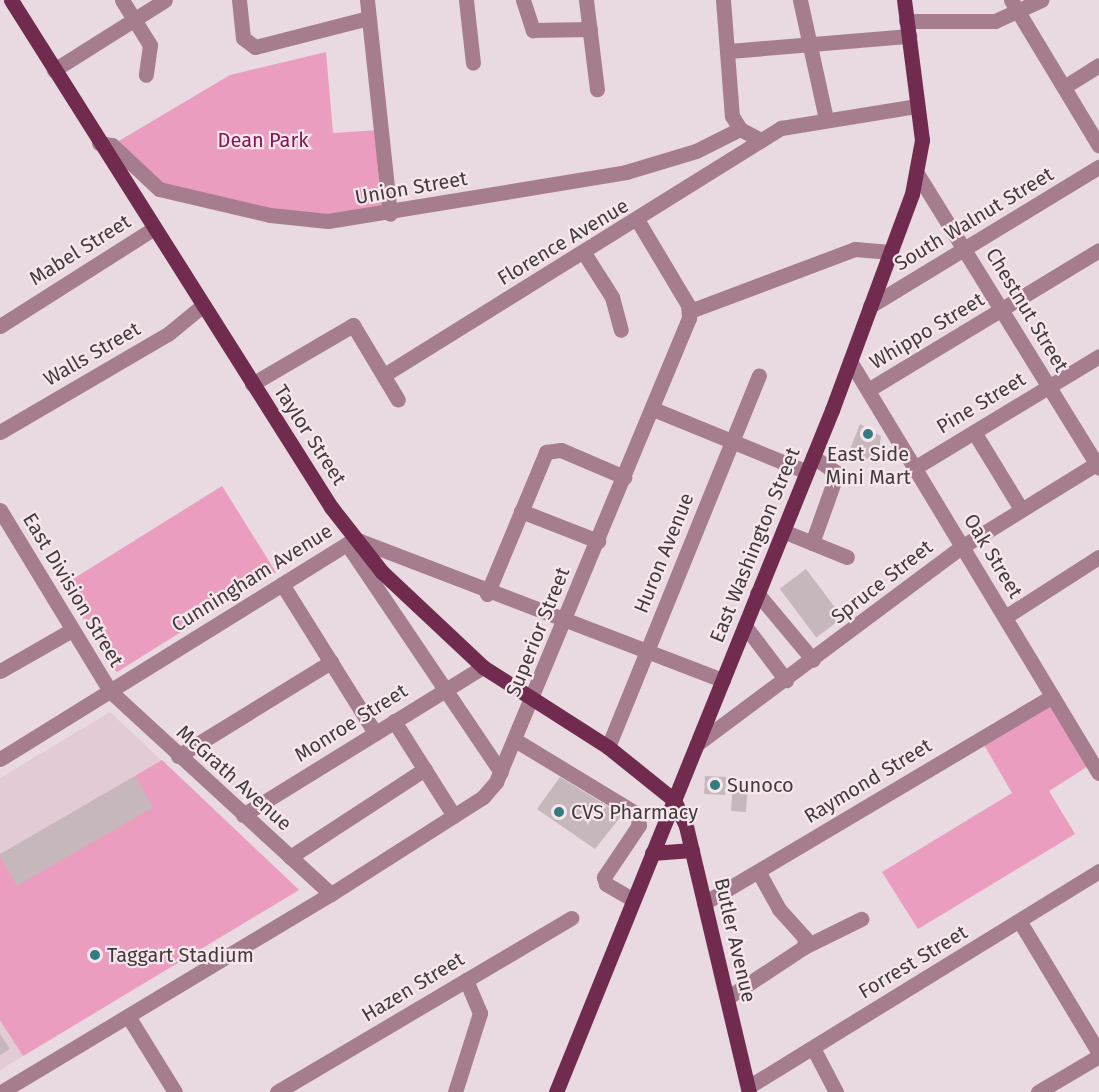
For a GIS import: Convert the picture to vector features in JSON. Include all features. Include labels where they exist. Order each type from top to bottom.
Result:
[{"type":"main road","name":"Taylor Street","points":[[11,0],[351,541],[418,611],[483,668],[533,702],[608,747],[674,800]]},
{"type":"main road","name":"East Washington Street","points":[[556,1092],[632,899],[813,457],[918,175],[922,140],[903,0]]},
{"type":"main road","name":"Butler Avenue","points":[[674,800],[692,850],[748,1089]]},
{"type":"main road","points":[[652,852],[692,850]]},
{"type":"street","points":[[122,0],[152,56],[146,75]]},
{"type":"street","points":[[54,69],[165,0]]},
{"type":"street","points":[[239,0],[243,38],[255,47],[368,18]]},
{"type":"street","points":[[367,0],[390,214]]},
{"type":"street","points":[[466,0],[473,63]]},
{"type":"street","points":[[523,0],[532,30],[590,29]]},
{"type":"street","points":[[586,0],[597,89]]},
{"type":"street","points":[[723,0],[729,51],[731,111],[740,129],[761,140],[796,123],[917,106]]},
{"type":"street","points":[[800,0],[826,119]]},
{"type":"street","points":[[729,51],[770,52],[811,42],[908,28],[995,21],[1015,7],[1041,0]]},
{"type":"street","points":[[1015,7],[1099,146]]},
{"type":"street","points":[[1064,87],[1099,65]]},
{"type":"street","name":"Union Street","points":[[99,143],[112,145],[159,189],[195,199],[313,221],[390,214],[530,185],[626,172],[696,152],[740,129]]},
{"type":"street","name":"Florence Avenue","points":[[384,375],[638,221],[761,140]]},
{"type":"street","name":"South Walnut Street","points":[[870,306],[1099,167]]},
{"type":"street","name":"Chestnut Street","points":[[918,175],[1098,465]]},
{"type":"street","points":[[638,221],[690,311],[864,248],[890,252]]},
{"type":"street","name":"Mabel Street","points":[[0,326],[153,229]]},
{"type":"street","name":"Whippo Street","points":[[868,390],[1002,311],[1099,250]]},
{"type":"street","points":[[584,253],[606,285],[621,330]]},
{"type":"street","name":"Walls Street","points":[[0,432],[168,334],[202,306]]},
{"type":"street","name":"Superior Street","points":[[1,1092],[331,894],[454,816],[490,790],[501,772],[533,702],[690,311]]},
{"type":"street","points":[[252,384],[352,324],[398,399]]},
{"type":"street","name":"Pine Street","points":[[916,467],[1099,356]]},
{"type":"street","name":"Oak Street","points":[[850,361],[1099,773]]},
{"type":"street","name":"Huron Avenue","points":[[608,747],[759,376]]},
{"type":"street","points":[[652,409],[807,472]]},
{"type":"street","points":[[974,432],[1021,509]]},
{"type":"street","points":[[487,594],[541,458],[553,449],[624,477]]},
{"type":"street","points":[[812,543],[837,473],[813,457]]},
{"type":"street","name":"Spruce Street","points":[[697,744],[813,660],[963,546],[1021,509],[1098,465]]},
{"type":"street","name":"East Division Street","points":[[0,510],[110,691]]},
{"type":"street","points":[[521,511],[598,541]]},
{"type":"street","points":[[783,531],[848,557]]},
{"type":"street","name":"Cunningham Avenue","points":[[1,756],[351,541],[564,624],[723,680]]},
{"type":"street","name":"Taylor Street","points":[[351,541],[442,692],[501,772]]},
{"type":"street","points":[[1005,617],[1099,557]]},
{"type":"street","points":[[282,584],[375,733]]},
{"type":"street","points":[[757,593],[813,660]]},
{"type":"street","points":[[744,626],[786,680]]},
{"type":"street","points":[[0,671],[72,630]]},
{"type":"street","points":[[178,756],[331,662]]},
{"type":"street","name":"Monroe Street","points":[[243,815],[483,668]]},
{"type":"street","name":"McGrath Avenue","points":[[110,691],[178,756],[331,894]]},
{"type":"street","name":"Raymond Street","points":[[704,903],[1052,696]]},
{"type":"street","points":[[394,721],[454,816]]},
{"type":"street","points":[[515,740],[637,814],[639,825],[604,877],[632,899]]},
{"type":"street","points":[[290,857],[424,769]]},
{"type":"street","points":[[758,871],[779,909],[805,938],[804,947]]},
{"type":"street","name":"Forrest Street","points":[[748,1089],[1099,872]]},
{"type":"street","name":"Hazen Street","points":[[277,1092],[571,918]]},
{"type":"street","points":[[727,998],[804,947],[861,919]]},
{"type":"street","points":[[1020,922],[1099,1055],[1038,1092]]},
{"type":"street","points":[[455,1092],[480,1014],[466,980]]},
{"type":"street","points":[[128,1016],[175,1092]]},
{"type":"street","points":[[813,1048],[836,1092]]},
{"type":"shaded area","name":"Taggart Stadium","points":[[110,712],[299,890],[0,1070],[0,778]]},
{"type":"green space","name":"Dean Park","points":[[326,52],[333,133],[380,130],[390,214],[346,221],[167,191],[112,145],[230,75]]},
{"type":"green space","points":[[222,486],[276,573],[117,672],[63,586]]},
{"type":"green space","points":[[1052,696],[1093,763],[1049,791],[1075,834],[918,929],[882,872],[1012,793],[980,738]]},
{"type":"green space","name":"Taggart Stadium","points":[[162,760],[299,890],[23,1056],[0,1020],[0,856]]},
{"type":"building","points":[[860,424],[881,436],[877,464],[849,452]]},
{"type":"building","points":[[806,569],[843,618],[816,638],[780,589]]},
{"type":"building","points":[[135,776],[153,807],[17,886],[0,854]]},
{"type":"building","name":"Sunoco","points":[[705,776],[726,777],[725,795],[704,794]]},
{"type":"building","name":"CVS Pharmacy","points":[[560,777],[622,815],[595,849],[537,809]]},
{"type":"building","points":[[733,782],[748,783],[746,812],[731,811]]},
{"type":"building","points":[[0,1034],[10,1049],[0,1055]]},
{"type":"place","name":"East Side Mini Mart","points":[[868,434]]},
{"type":"place","name":"Sunoco","points":[[715,785]]},
{"type":"place","name":"CVS Pharmacy","points":[[559,812]]},
{"type":"place","name":"Taggart Stadium","points":[[95,955]]}]
